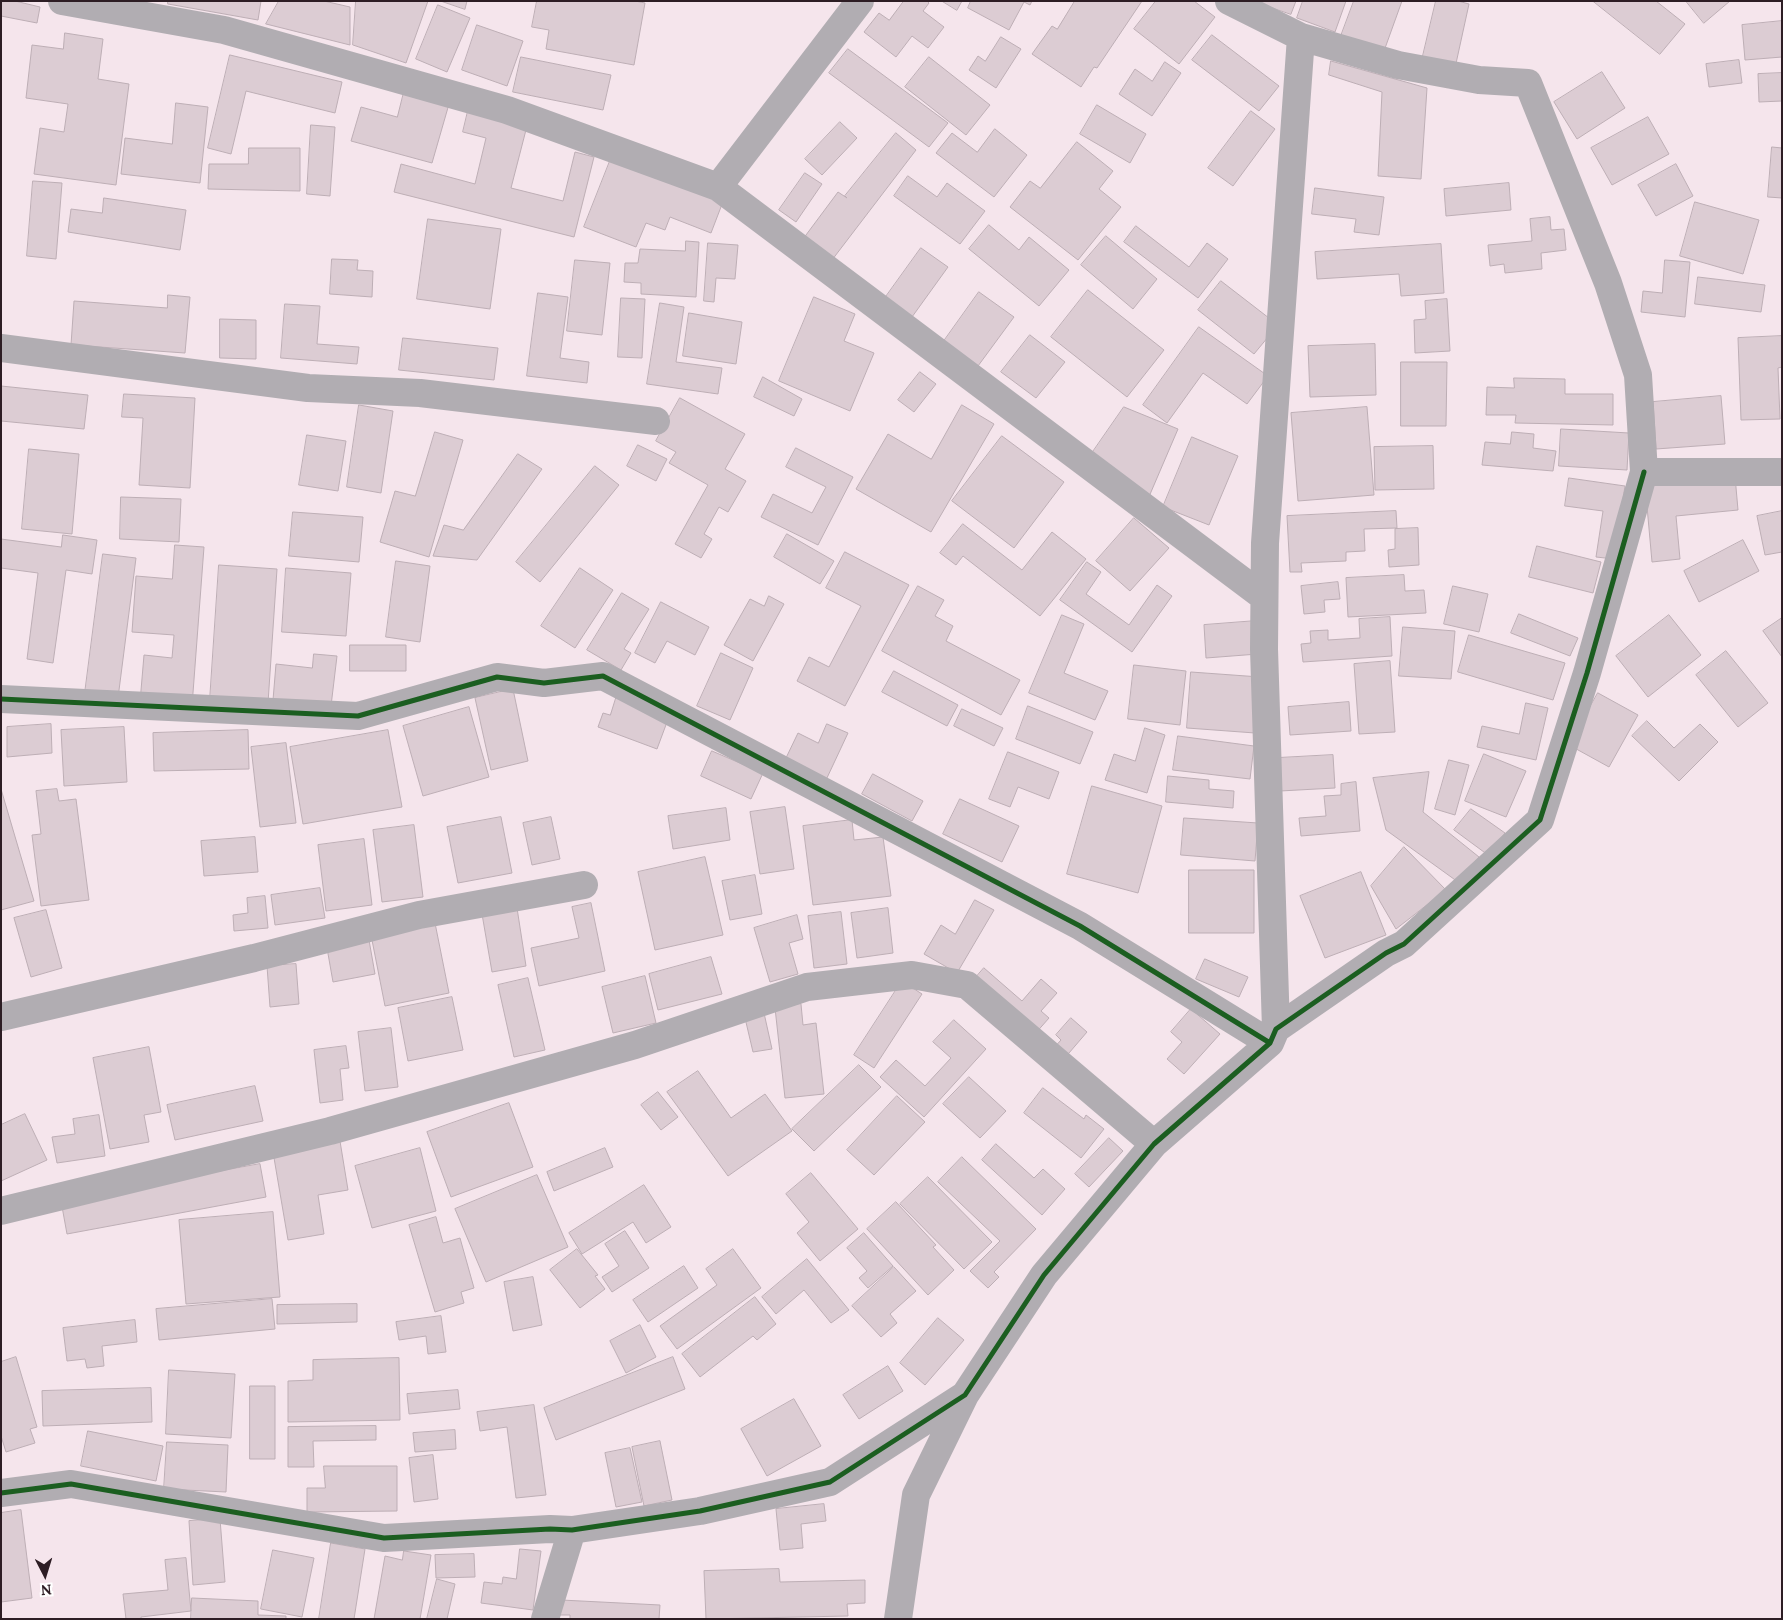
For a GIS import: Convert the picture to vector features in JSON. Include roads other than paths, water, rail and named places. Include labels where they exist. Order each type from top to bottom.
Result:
[{"type":"street","points":[[62,1],[224,30],[488,104],[718,187],[1264,597]]},
{"type":"street","points":[[718,187],[860,1]]},
{"type":"street","points":[[898,1619],[916,1495],[965,1395],[1044,1275],[1154,1144],[1273,1036],[1386,953],[1404,944],[1540,820],[1587,673],[1644,472],[1638,375],[1608,283],[1528,83],[1479,80],[1398,65],[1301,37],[1229,1]]},
{"type":"street","points":[[1273,1036],[1264,658],[1265,543],[1301,37]]},
{"type":"street","points":[[1,348],[308,388],[420,393],[656,421]]},
{"type":"street","points":[[1644,472],[1782,472]]},
{"type":"street","points":[[1,699],[358,716],[497,677],[544,682],[603,676],[1080,926],[1273,1036]]},
{"type":"street","points":[[1,1016],[254,958],[419,915],[584,885]]},
{"type":"street","points":[[1,1211],[330,1131],[635,1045],[807,987],[912,974],[967,985],[1154,1144]]},
{"type":"street","points":[[1,1493],[71,1484],[384,1538],[550,1529],[572,1530],[700,1511],[830,1482],[965,1395]]},
{"type":"street","points":[[546,1619],[572,1530]]}]
